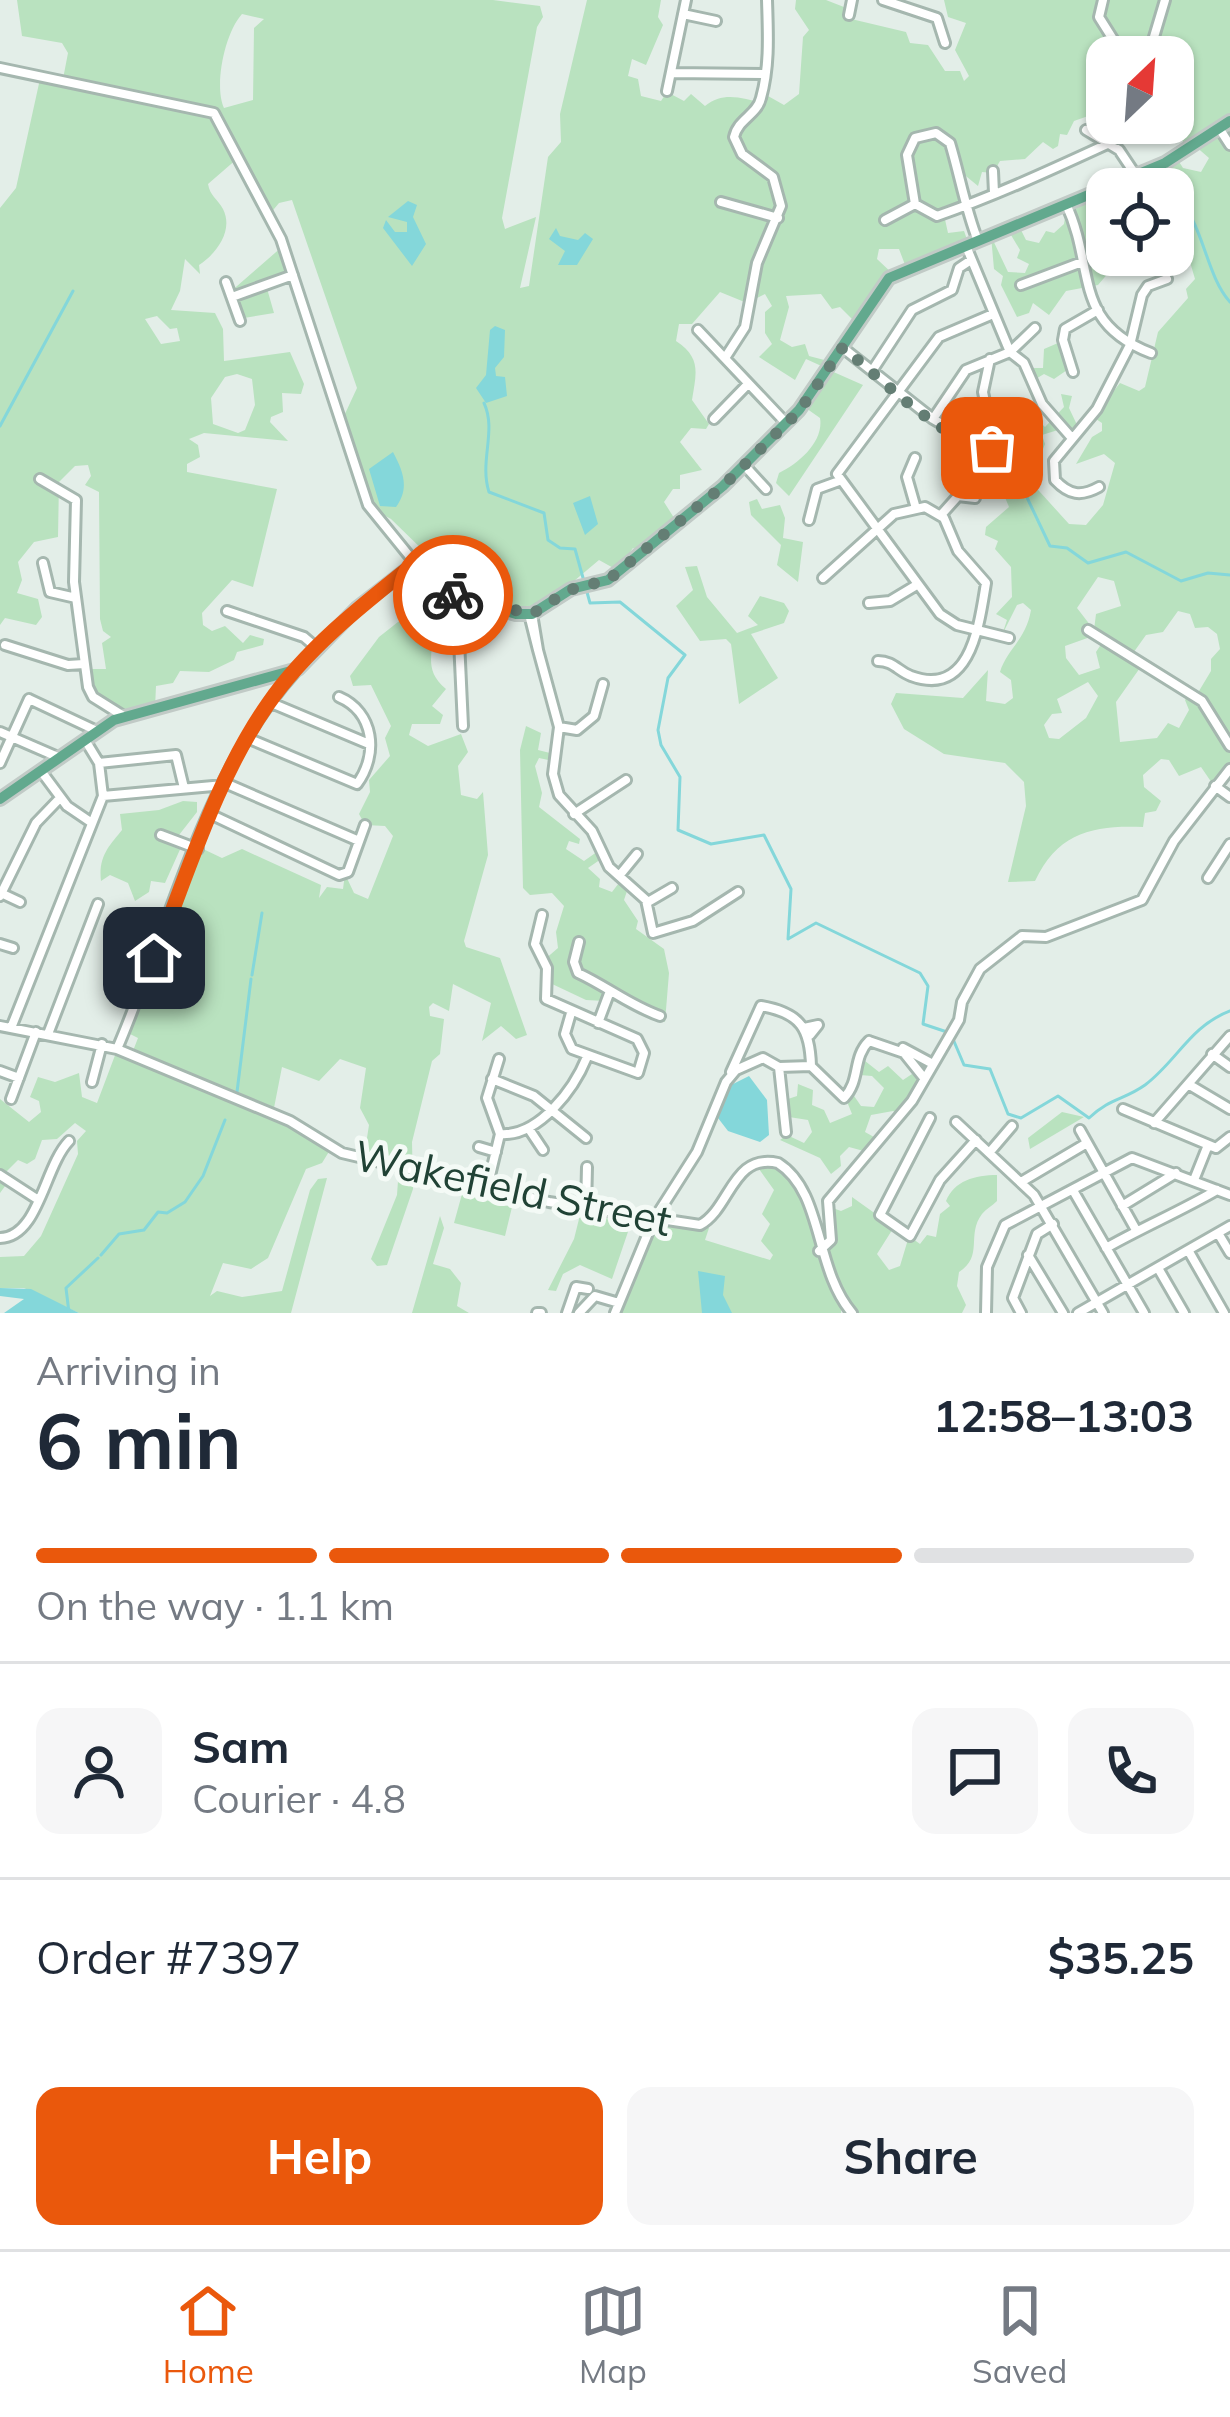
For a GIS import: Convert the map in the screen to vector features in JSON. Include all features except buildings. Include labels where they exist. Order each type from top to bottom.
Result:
[{"type":"main road","points":[[1151,168],[1224,125]]},
{"type":"main road","points":[[0,799],[121,715],[298,669],[357,608],[415,563],[442,589],[465,600],[531,614],[613,577],[787,423],[890,278],[1086,197]]},
{"type":"street","points":[[667,91],[686,0]]},
{"type":"street","points":[[725,358],[744,331],[757,263],[778,218],[781,194],[773,177],[742,154],[734,137],[739,122],[758,105],[768,58],[766,0]]},
{"type":"street","points":[[849,15],[853,0]]},
{"type":"street","points":[[884,0],[937,18],[945,43]]},
{"type":"street","points":[[1103,0],[1099,17],[1109,36]]},
{"type":"street","points":[[1153,36],[1165,0]]},
{"type":"street","points":[[683,14],[716,21]]},
{"type":"street","points":[[0,68],[213,112],[277,231],[369,513],[415,563]]},
{"type":"street","points":[[671,73],[763,74]]},
{"type":"street","points":[[1224,125],[1230,145]]},
{"type":"street","points":[[915,204],[907,151],[927,133],[950,143],[972,243],[971,260],[1010,352],[1024,363],[1042,404],[1071,437]]},
{"type":"street","points":[[915,204],[937,216],[1107,144]]},
{"type":"street","points":[[1110,144],[1130,168]]},
{"type":"street","points":[[993,171],[994,194]]},
{"type":"street","points":[[721,202],[778,218]]},
{"type":"street","points":[[885,220],[915,204]]},
{"type":"street","points":[[1066,204],[1079,233],[1090,290],[1110,333],[1151,352]]},
{"type":"street","points":[[872,371],[912,310],[952,290],[959,268],[971,260]]},
{"type":"street","points":[[1021,285],[1082,262]]},
{"type":"street","points":[[232,297],[293,275]]},
{"type":"street","points":[[1100,487],[1077,494],[1055,479],[1054,461],[1095,413],[1130,345],[1148,286],[1167,279]]},
{"type":"street","points":[[226,282],[240,321]]},
{"type":"street","points":[[1073,372],[1063,340],[1066,329],[1098,310]]},
{"type":"street","points":[[993,314],[939,337],[900,394],[841,462],[838,481],[898,552],[915,586],[948,621],[1009,638]]},
{"type":"street","points":[[933,419],[961,375],[1010,352],[1035,328]]},
{"type":"street","points":[[698,329],[787,423]]},
{"type":"street","points":[[843,347],[933,419],[988,450],[993,441],[983,392],[990,359]]},
{"type":"street","points":[[714,419],[747,385]]},
{"type":"street","points":[[915,458],[907,477],[915,506]]},
{"type":"street","points":[[744,465],[766,489]]},
{"type":"street","points":[[40,479],[76,500],[76,598],[83,664],[92,695],[121,715]]},
{"type":"street","points":[[809,520],[817,489],[838,481]]},
{"type":"street","points":[[941,515],[958,496],[975,498]]},
{"type":"street","points":[[878,661],[910,676],[947,679],[965,664],[975,630],[986,583],[958,551],[941,515],[915,506]]},
{"type":"street","points":[[824,578],[877,530],[915,506]]},
{"type":"street","points":[[43,563],[50,592],[76,598]]},
{"type":"street","points":[[869,603],[888,602],[915,586]]},
{"type":"street","points":[[463,726],[458,619],[465,600]]},
{"type":"street","points":[[227,611],[304,637],[318,649]]},
{"type":"street","points":[[531,614],[559,727],[553,776],[560,797],[619,876],[648,902],[653,933],[693,921],[738,892]]},
{"type":"street","points":[[1088,630],[1202,701],[1230,746]]},
{"type":"street","points":[[5,645],[68,665],[83,664]]},
{"type":"street","points":[[117,1049],[237,756],[269,702],[298,669]]},
{"type":"street","points":[[559,727],[577,730],[591,721],[603,684]]},
{"type":"street","points":[[247,738],[354,784],[364,774],[369,745],[364,712],[339,697]]},
{"type":"street","points":[[0,763],[29,699],[97,731]]},
{"type":"street","points":[[269,702],[369,745]]},
{"type":"street","points":[[0,732],[60,758]]},
{"type":"street","points":[[5,1027],[103,796],[99,764],[85,740]]},
{"type":"street","points":[[99,764],[178,755],[184,788]]},
{"type":"street","points":[[820,1251],[831,1240],[828,1201],[910,1105],[956,1024],[980,969],[1020,937],[1048,937],[1142,900],[1169,849],[1230,769]]},
{"type":"street","points":[[41,771],[60,798],[92,823]]},
{"type":"street","points":[[574,814],[626,780]]},
{"type":"street","points":[[103,796],[224,784],[359,841]]},
{"type":"street","points":[[1215,786],[1230,797]]},
{"type":"street","points":[[20,902],[2,895],[36,823],[60,798]]},
{"type":"street","points":[[212,815],[345,874],[364,825]]},
{"type":"street","points":[[161,835],[198,849]]},
{"type":"street","points":[[1208,878],[1230,844]]},
{"type":"street","points":[[619,876],[637,854]]},
{"type":"street","points":[[648,902],[672,888]]},
{"type":"street","points":[[48,1034],[98,904]]},
{"type":"street","points":[[542,915],[535,944],[547,968],[544,991],[551,1004],[637,1039],[644,1053],[641,1067],[631,1074],[587,1057],[566,1042],[571,1013]]},
{"type":"street","points":[[579,942],[576,970],[660,1016]]},
{"type":"street","points":[[0,944],[14,948]]},
{"type":"street","points":[[598,1023],[613,994]]},
{"type":"street","points":[[568,1313],[576,1287],[604,1296],[616,1306],[728,1079],[757,1008],[774,1009],[807,1032],[812,1066],[844,1098],[855,1085],[860,1053],[868,1041]]},
{"type":"street","name":"Wakefield Street","points":[[5,1027],[117,1049],[292,1122],[338,1151],[586,1209],[703,1224],[742,1172],[771,1161],[784,1166],[802,1187],[830,1281],[848,1311]]},
{"type":"street","points":[[11,1099],[36,1032]]},
{"type":"street","points":[[1154,1123],[1230,1036]]},
{"type":"street","points":[[868,1041],[888,1041],[931,1063]]},
{"type":"street","points":[[868,1041],[904,1053],[924,1078]]},
{"type":"street","points":[[92,1082],[101,1044]]},
{"type":"street","points":[[1212,1054],[1230,1066]]},
{"type":"street","points":[[500,1134],[529,1129],[550,1110],[587,1057]]},
{"type":"street","points":[[728,1079],[760,1058],[771,1059],[779,1067],[786,1132]]},
{"type":"street","points":[[487,1188],[500,1134],[487,1102],[499,1059]]},
{"type":"street","points":[[779,1067],[812,1066]]},
{"type":"street","points":[[0,1071],[19,1078]]},
{"type":"street","points":[[492,1079],[529,1093],[586,1138]]},
{"type":"street","points":[[1188,1084],[1230,1109]]},
{"type":"street","points":[[1124,1108],[1208,1145],[1220,1148],[1230,1138]]},
{"type":"street","points":[[930,1118],[880,1215],[910,1236],[940,1180],[976,1140]]},
{"type":"street","points":[[956,1122],[1021,1182],[1042,1209],[1103,1313]]},
{"type":"street","points":[[989,1153],[1012,1126]]},
{"type":"street","points":[[529,1129],[543,1150]]},
{"type":"street","points":[[1080,1130],[1136,1230]]},
{"type":"street","points":[[0,1238],[18,1235],[51,1164],[69,1141]]},
{"type":"street","points":[[1021,1182],[1087,1143]]},
{"type":"street","points":[[1194,1180],[1208,1145]]},
{"type":"street","points":[[479,1147],[496,1152]]},
{"type":"street","points":[[986,1313],[985,1278],[1001,1230],[1014,1218],[1042,1209],[1136,1157],[1230,1195]]},
{"type":"street","points":[[586,1209],[587,1167]]},
{"type":"street","points":[[1122,1205],[1177,1173]]},
{"type":"street","points":[[0,1174],[37,1199]]},
{"type":"street","points":[[1106,1248],[1136,1230],[1150,1230],[1218,1189]]},
{"type":"street","points":[[1074,1192],[1144,1313]]},
{"type":"street","points":[[1016,1311],[1012,1298],[1037,1234],[1053,1224]]},
{"type":"street","points":[[1078,1313],[1230,1226]]},
{"type":"street","points":[[1218,1233],[1230,1253]]},
{"type":"street","points":[[1188,1250],[1228,1313]]},
{"type":"street","points":[[1028,1256],[1063,1313]]},
{"type":"street","points":[[1158,1268],[1184,1313]]},
{"type":"street","points":[[579,1313],[590,1294]]},
{"type":"green space","points":[[17,0],[493,0],[540,6],[543,17],[537,27],[502,218],[505,229],[536,217],[520,288],[529,286],[548,157],[561,142],[560,114],[587,0],[661,0],[658,17],[663,25],[646,65],[632,59],[628,76],[638,79],[641,96],[661,101],[667,92],[684,101],[691,94],[705,106],[726,97],[763,103],[768,96],[784,105],[799,94],[803,37],[809,30],[795,9],[796,0],[826,0],[849,9],[847,18],[906,32],[910,43],[928,45],[945,71],[960,71],[964,81],[969,76],[955,50],[966,23],[948,17],[944,0],[1230,0],[1230,769],[1214,786],[1201,767],[1179,776],[1169,760],[1161,759],[1143,775],[1144,787],[1161,801],[1156,811],[1145,813],[1143,827],[1079,835],[1055,852],[1035,881],[1008,882],[1026,806],[1024,782],[1005,763],[944,754],[904,729],[891,704],[896,693],[963,698],[988,670],[986,701],[1005,704],[1013,698],[1011,680],[1000,672],[1031,610],[1023,603],[1017,605],[1002,635],[1007,620],[996,614],[1012,597],[1011,567],[995,549],[998,541],[985,535],[986,527],[1009,507],[1004,495],[988,487],[989,476],[980,470],[995,457],[993,446],[1002,450],[1016,438],[1020,411],[1026,409],[1045,427],[1064,407],[1061,394],[1072,396],[1069,408],[1079,429],[1071,437],[1061,429],[1042,435],[1045,444],[1030,481],[1069,524],[1086,525],[1103,505],[1115,463],[1104,454],[1076,464],[1092,437],[1102,431],[1102,423],[1093,417],[1120,383],[1139,391],[1145,387],[1158,332],[1188,298],[1186,289],[1195,279],[1194,170],[1201,172],[1209,158],[1185,144],[1194,144],[1194,36],[1086,36],[1086,117],[1074,121],[1067,135],[1060,134],[1053,149],[1043,142],[1025,159],[1000,161],[993,173],[982,172],[978,186],[961,172],[956,185],[964,205],[944,215],[948,233],[964,231],[969,245],[907,270],[899,249],[879,249],[877,259],[894,275],[858,325],[840,307],[832,309],[821,294],[786,296],[789,307],[780,340],[792,347],[805,344],[809,356],[832,362],[829,370],[863,385],[789,496],[776,483],[779,473],[802,457],[818,435],[820,418],[803,406],[828,369],[806,359],[795,380],[759,357],[772,344],[765,333],[765,312],[772,306],[765,294],[747,303],[720,292],[692,324],[679,324],[676,341],[690,354],[695,367],[692,400],[709,424],[706,429],[691,428],[680,442],[702,470],[680,475],[680,489],[673,489],[664,502],[676,521],[640,553],[633,548],[617,570],[599,560],[536,613],[475,601],[391,519],[376,511],[344,416],[357,388],[292,200],[279,203],[269,215],[259,207],[262,200],[238,158],[208,184],[226,217],[222,241],[199,265],[200,274],[185,259],[180,291],[171,310],[215,313],[223,329],[224,361],[290,352],[304,384],[301,394],[282,393],[283,412],[271,417],[270,422],[288,441],[204,433],[189,439],[198,445],[200,457],[187,464],[187,472],[277,489],[253,587],[232,580],[202,613],[203,625],[212,631],[225,626],[243,643],[250,635],[264,639],[263,645],[237,652],[234,660],[209,672],[180,671],[173,683],[156,686],[155,708],[126,716],[94,699],[85,669],[106,669],[102,643],[111,637],[103,631],[100,619],[99,492],[85,485],[91,476],[88,465],[75,466],[59,482],[58,537],[34,542],[18,562],[22,580],[17,593],[38,599],[42,617],[36,625],[5,618],[0,625],[0,208],[16,188],[40,79],[62,84],[68,53],[62,43],[22,36]],"holes":[[[242,14],[264,19],[254,28],[253,100],[224,108],[221,74],[226,47]],[[157,316],[170,329],[177,328],[180,341],[161,344],[145,319]],[[237,374],[252,379],[255,405],[245,430],[238,433],[213,424],[211,398],[225,377]],[[1098,577],[1114,581],[1121,606],[1096,614],[1094,630],[1077,608]],[[1178,611],[1190,614],[1195,628],[1208,627],[1217,634],[1220,649],[1196,696],[1190,693],[1185,700],[1189,710],[1179,728],[1168,723],[1157,738],[1120,742],[1116,702],[1142,665],[1131,656],[1146,635],[1163,632]],[[1093,636],[1104,640],[1096,652],[1100,668],[1079,675],[1066,658],[1065,646]],[[1088,682],[1098,696],[1086,718],[1059,739],[1049,738],[1044,725],[1052,714],[1062,713],[1057,699]]]},
{"type":"green space","points":[[1176,157],[1183,168],[1159,168]]},
{"type":"green space","points":[[1086,196],[1086,276],[1106,276],[1098,285],[1066,291],[1049,315],[1033,303],[1029,313],[1017,317],[1001,285],[1003,276],[994,269],[991,236],[1008,272],[1025,273],[1029,264],[1017,258],[1020,250],[1008,230],[1020,228],[1026,240],[1039,243],[1046,231],[1054,233],[1064,224],[1067,204]]},
{"type":"green space","points":[[283,246],[293,274],[266,285],[274,313],[244,318],[229,293]]},
{"type":"green space","points":[[1065,340],[1070,368],[1054,379],[1044,374],[1034,380],[1028,368],[1043,368],[1044,349]]},
{"type":"green space","points":[[757,499],[762,509],[780,505],[785,518],[783,538],[803,542],[798,582],[777,565],[781,545],[751,515],[749,502]]},
{"type":"green space","points":[[697,566],[707,597],[737,633],[758,625],[748,616],[760,596],[784,603],[789,611],[784,623],[751,634],[778,678],[739,704],[731,644],[726,639],[700,641],[676,606],[693,590],[685,567]]},
{"type":"green space","points":[[422,603],[432,627],[432,669],[446,689],[432,706],[443,715],[440,724],[412,724],[409,735],[428,746],[461,734],[468,752],[458,766],[461,795],[477,799],[483,792],[488,855],[464,941],[466,947],[500,958],[527,1035],[516,1039],[501,1026],[482,1041],[491,1003],[453,984],[449,1011],[433,1003],[429,1007],[430,1016],[444,1019],[440,1054],[432,1061],[412,1142],[413,1189],[387,1265],[377,1266],[371,1259],[397,1195],[399,1167],[364,1157],[369,1125],[360,1108],[366,1068],[340,1059],[319,1081],[282,1067],[273,1113],[330,1150],[322,1163],[306,1169],[268,1258],[251,1269],[223,1263],[210,1296],[217,1291],[242,1297],[282,1291],[310,1190],[318,1179],[327,1178],[291,1313],[79,1313],[24,1288],[0,1288],[0,1257],[24,1256],[41,1236],[78,1154],[77,1141],[86,1131],[75,1123],[57,1139],[42,1140],[35,1159],[27,1164],[18,1160],[2,1176],[8,1182],[0,1193],[0,1099],[29,1122],[41,1112],[39,1101],[30,1097],[38,1077],[55,1082],[79,1073],[82,1097],[97,1103],[117,1050],[131,1056],[138,1038],[128,1033],[201,848],[222,858],[242,849],[321,885],[319,898],[327,887],[343,889],[345,874],[354,893],[368,899],[393,836],[385,826],[365,825],[359,814],[370,792],[369,780],[390,756],[385,738],[391,726],[371,685],[353,686],[350,676],[379,637]]},
{"type":"green space","points":[[526,726],[541,733],[538,750],[554,754],[553,761],[539,758],[535,766],[542,793],[539,807],[580,839],[579,844],[569,841],[566,849],[584,861],[601,849],[604,857],[588,868],[600,879],[599,887],[612,892],[622,879],[629,885],[624,900],[638,921],[636,929],[664,949],[669,973],[665,1022],[623,1002],[586,1000],[550,983],[544,960],[558,948],[556,932],[564,906],[552,893],[530,895],[523,888],[520,750]]},
{"type":"green space","points":[[183,801],[197,802],[197,812],[179,835],[182,845],[165,883],[151,881],[149,892],[135,901],[128,883],[110,875],[101,881],[103,858],[122,830],[120,814],[159,810]]},
{"type":"green space","points":[[860,1057],[879,1072],[888,1066],[903,1080],[912,1074],[922,1081],[901,1115],[893,1111],[871,1115],[865,1132],[881,1141],[871,1153],[849,1147],[840,1156],[841,1166],[831,1174],[820,1158],[780,1140],[787,1135],[804,1143],[812,1132],[808,1120],[789,1117],[785,1100],[797,1096],[798,1084],[813,1090],[812,1105],[824,1110],[830,1123],[852,1114],[846,1099],[852,1093],[861,1106],[874,1107],[884,1088],[872,1076],[860,1075]]},
{"type":"green space","points":[[1062,1112],[1084,1117],[1030,1149],[1028,1138]]},
{"type":"green space","points":[[769,1160],[806,1190],[821,1252],[828,1247],[827,1206],[841,1211],[852,1206],[852,1197],[894,1227],[877,1254],[889,1270],[900,1266],[909,1236],[920,1244],[927,1235],[936,1237],[940,1214],[950,1206],[946,1201],[954,1188],[973,1178],[997,1175],[997,1201],[977,1222],[971,1259],[959,1272],[957,1286],[966,1305],[962,1313],[852,1313],[841,1303],[841,1313],[617,1313],[656,1224],[709,1228],[705,1240],[770,1260],[773,1255],[761,1241],[770,1224],[762,1214],[774,1190],[754,1162]]},
{"type":"green space","points":[[462,1194],[512,1207],[505,1236],[454,1223]]},
{"type":"green space","points":[[581,1211],[632,1220],[612,1279],[580,1265],[563,1274],[556,1291],[548,1290],[574,1239]]},
{"type":"green space","points":[[440,1216],[444,1228],[433,1264],[450,1269],[461,1283],[457,1306],[469,1313],[412,1313]]},
{"type":"water","points":[[408,201],[417,205],[413,217],[426,244],[412,266],[383,228],[386,220],[395,232],[407,232],[407,222],[388,217]]},
{"type":"water","points":[[556,228],[560,236],[578,240],[585,233],[593,239],[577,265],[558,265],[565,251],[549,239]]},
{"type":"water","points":[[495,326],[505,330],[504,357],[495,368],[496,376],[505,377],[507,396],[486,403],[476,388],[486,375],[490,330]]},
{"type":"water","points":[[393,452],[402,473],[403,493],[396,507],[380,506],[369,469]]},
{"type":"water","points":[[590,496],[598,524],[585,535],[573,503]]},
{"type":"water","points":[[749,1076],[767,1100],[769,1135],[760,1142],[728,1131],[718,1118],[731,1085]]},
{"type":"water","points":[[698,1271],[725,1276],[723,1295],[732,1313],[702,1313]]},
{"type":"water","points":[[0,1288],[31,1289],[79,1313],[4,1313],[24,1299],[0,1296]]},
{"type":"waterway","points":[[1194,224],[1214,276],[1230,302]]},
{"type":"waterway","points":[[0,426],[73,291]]},
{"type":"waterway","points":[[484,403],[489,424],[489,492],[544,513],[548,540],[560,548],[575,549],[590,603],[620,602],[685,655],[668,678],[658,730],[661,745],[680,777],[678,830],[711,844],[764,835],[791,889],[788,939],[816,923],[920,973],[928,986],[923,1024],[947,1032]]},
{"type":"waterway","points":[[996,465],[1022,487],[1050,546],[1067,548],[1088,563],[1126,552],[1181,581],[1208,573],[1230,575]]},
{"type":"waterway","points":[[252,975],[262,913]]},
{"type":"waterway","points":[[237,1092],[251,979]]},
{"type":"waterway","points":[[953,1039],[964,1065],[990,1069],[1008,1114],[1021,1118],[1058,1096],[1089,1118],[1145,1085],[1204,1026],[1230,1011]]},
{"type":"waterway","points":[[101,1255],[119,1234],[144,1230],[158,1212],[167,1213],[185,1202],[203,1176],[225,1120]]},
{"type":"waterway","points":[[69,1313],[66,1288],[98,1258]]},
{"type":"way so far","points":[[453,595],[516,614],[532,614],[569,590],[608,580],[723,486],[789,421],[843,347],[933,419],[981,448],[992,448]]},
{"type":"route","points":[[154,958],[230,770],[269,702],[357,608],[415,563],[453,595]]}]
